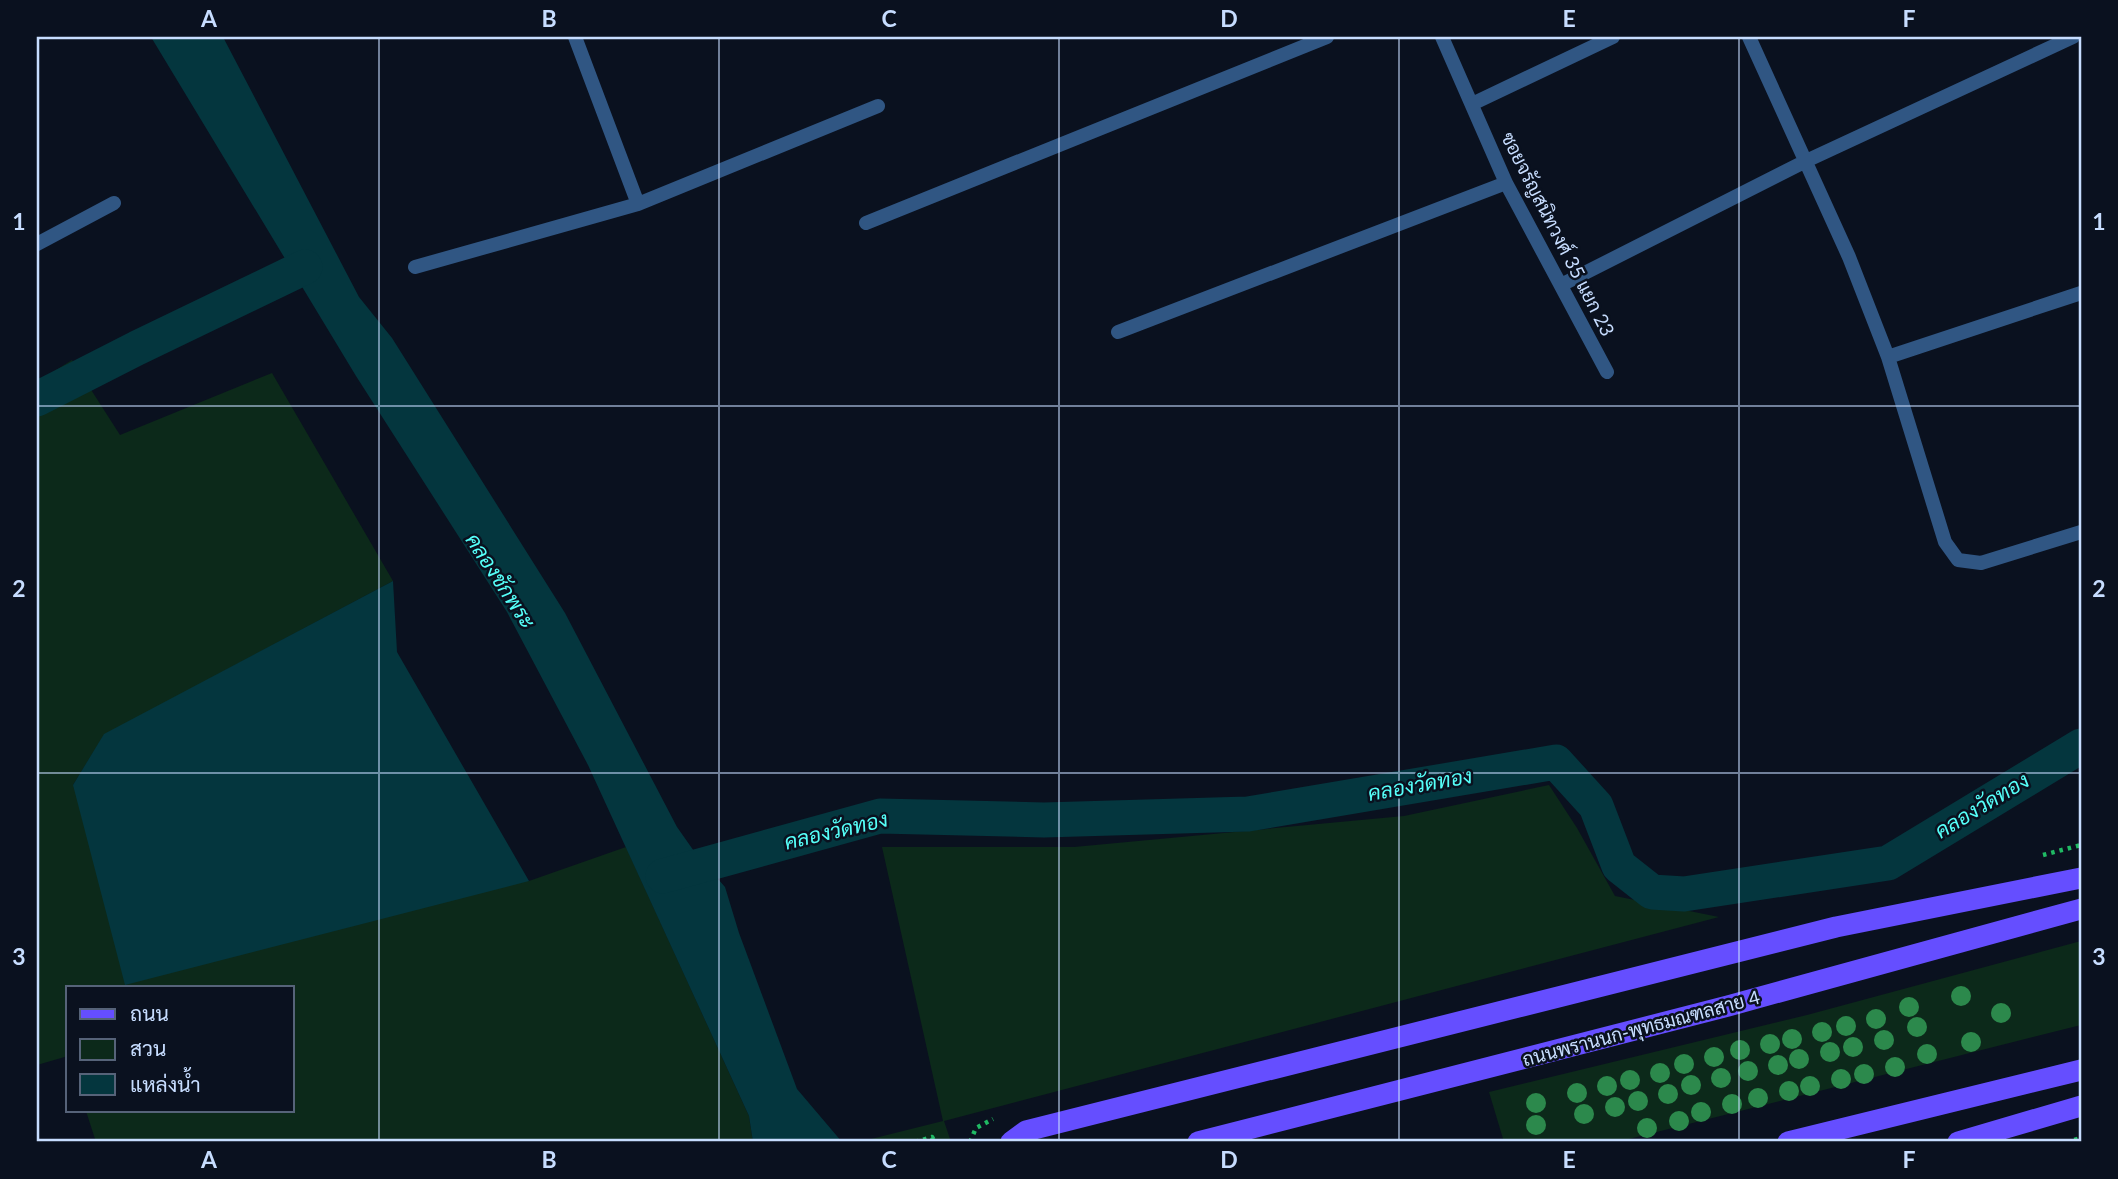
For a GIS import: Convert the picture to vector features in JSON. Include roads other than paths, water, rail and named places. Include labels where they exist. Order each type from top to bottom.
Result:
[{"type":"main road","points":[[1012,1142],[1026,1131],[1701,960],[1848,925],[2081,878]]},
{"type":"main road","name":"ถนนพรานนก-พุทธมณฑลสาย 4","points":[[1198,1142],[1728,1006],[2081,909]]},
{"type":"main road","points":[[1797,1140],[2081,1070]]},
{"type":"main road","points":[[1958,1142],[2081,1106]]},
{"type":"street","points":[[575,37],[638,204]]},
{"type":"street","points":[[866,223],[1327,37]]},
{"type":"street","name":"ซอยจรัญสนิทวงศ์ 35 แยก 23","points":[[1442,37],[1506,183],[1607,372]]},
{"type":"street","points":[[1472,104],[1614,37]]},
{"type":"street","points":[[1749,37],[1849,257],[1888,357],[1945,542],[1958,560],[1981,563],[2081,532]]},
{"type":"street","points":[[1561,285],[1806,161],[2073,37]]},
{"type":"street","points":[[415,267],[638,204],[878,106]]},
{"type":"street","points":[[1118,332],[1506,183]]},
{"type":"street","points":[[37,244],[114,203]]},
{"type":"street","points":[[1888,357],[2081,293]]},
{"type":"water","name":"คลองชักพระ","points":[[151,37],[223,37],[359,297],[392,338],[565,613],[677,827],[725,887],[739,933],[797,1089],[842,1142],[753,1142],[749,1116],[588,765],[507,612],[356,376]]},
{"type":"water","points":[[393,581],[397,652],[529,881],[125,985],[73,785],[104,734]]},
{"type":"waterway","points":[[37,399],[305,267]]},
{"type":"waterway","name":"คลองวัดทอง","points":[[663,876],[880,816],[1044,820],[1248,814],[1556,762],[1596,806],[1619,866],[1652,892],[1684,894],[1888,863],[2081,746]]}]
